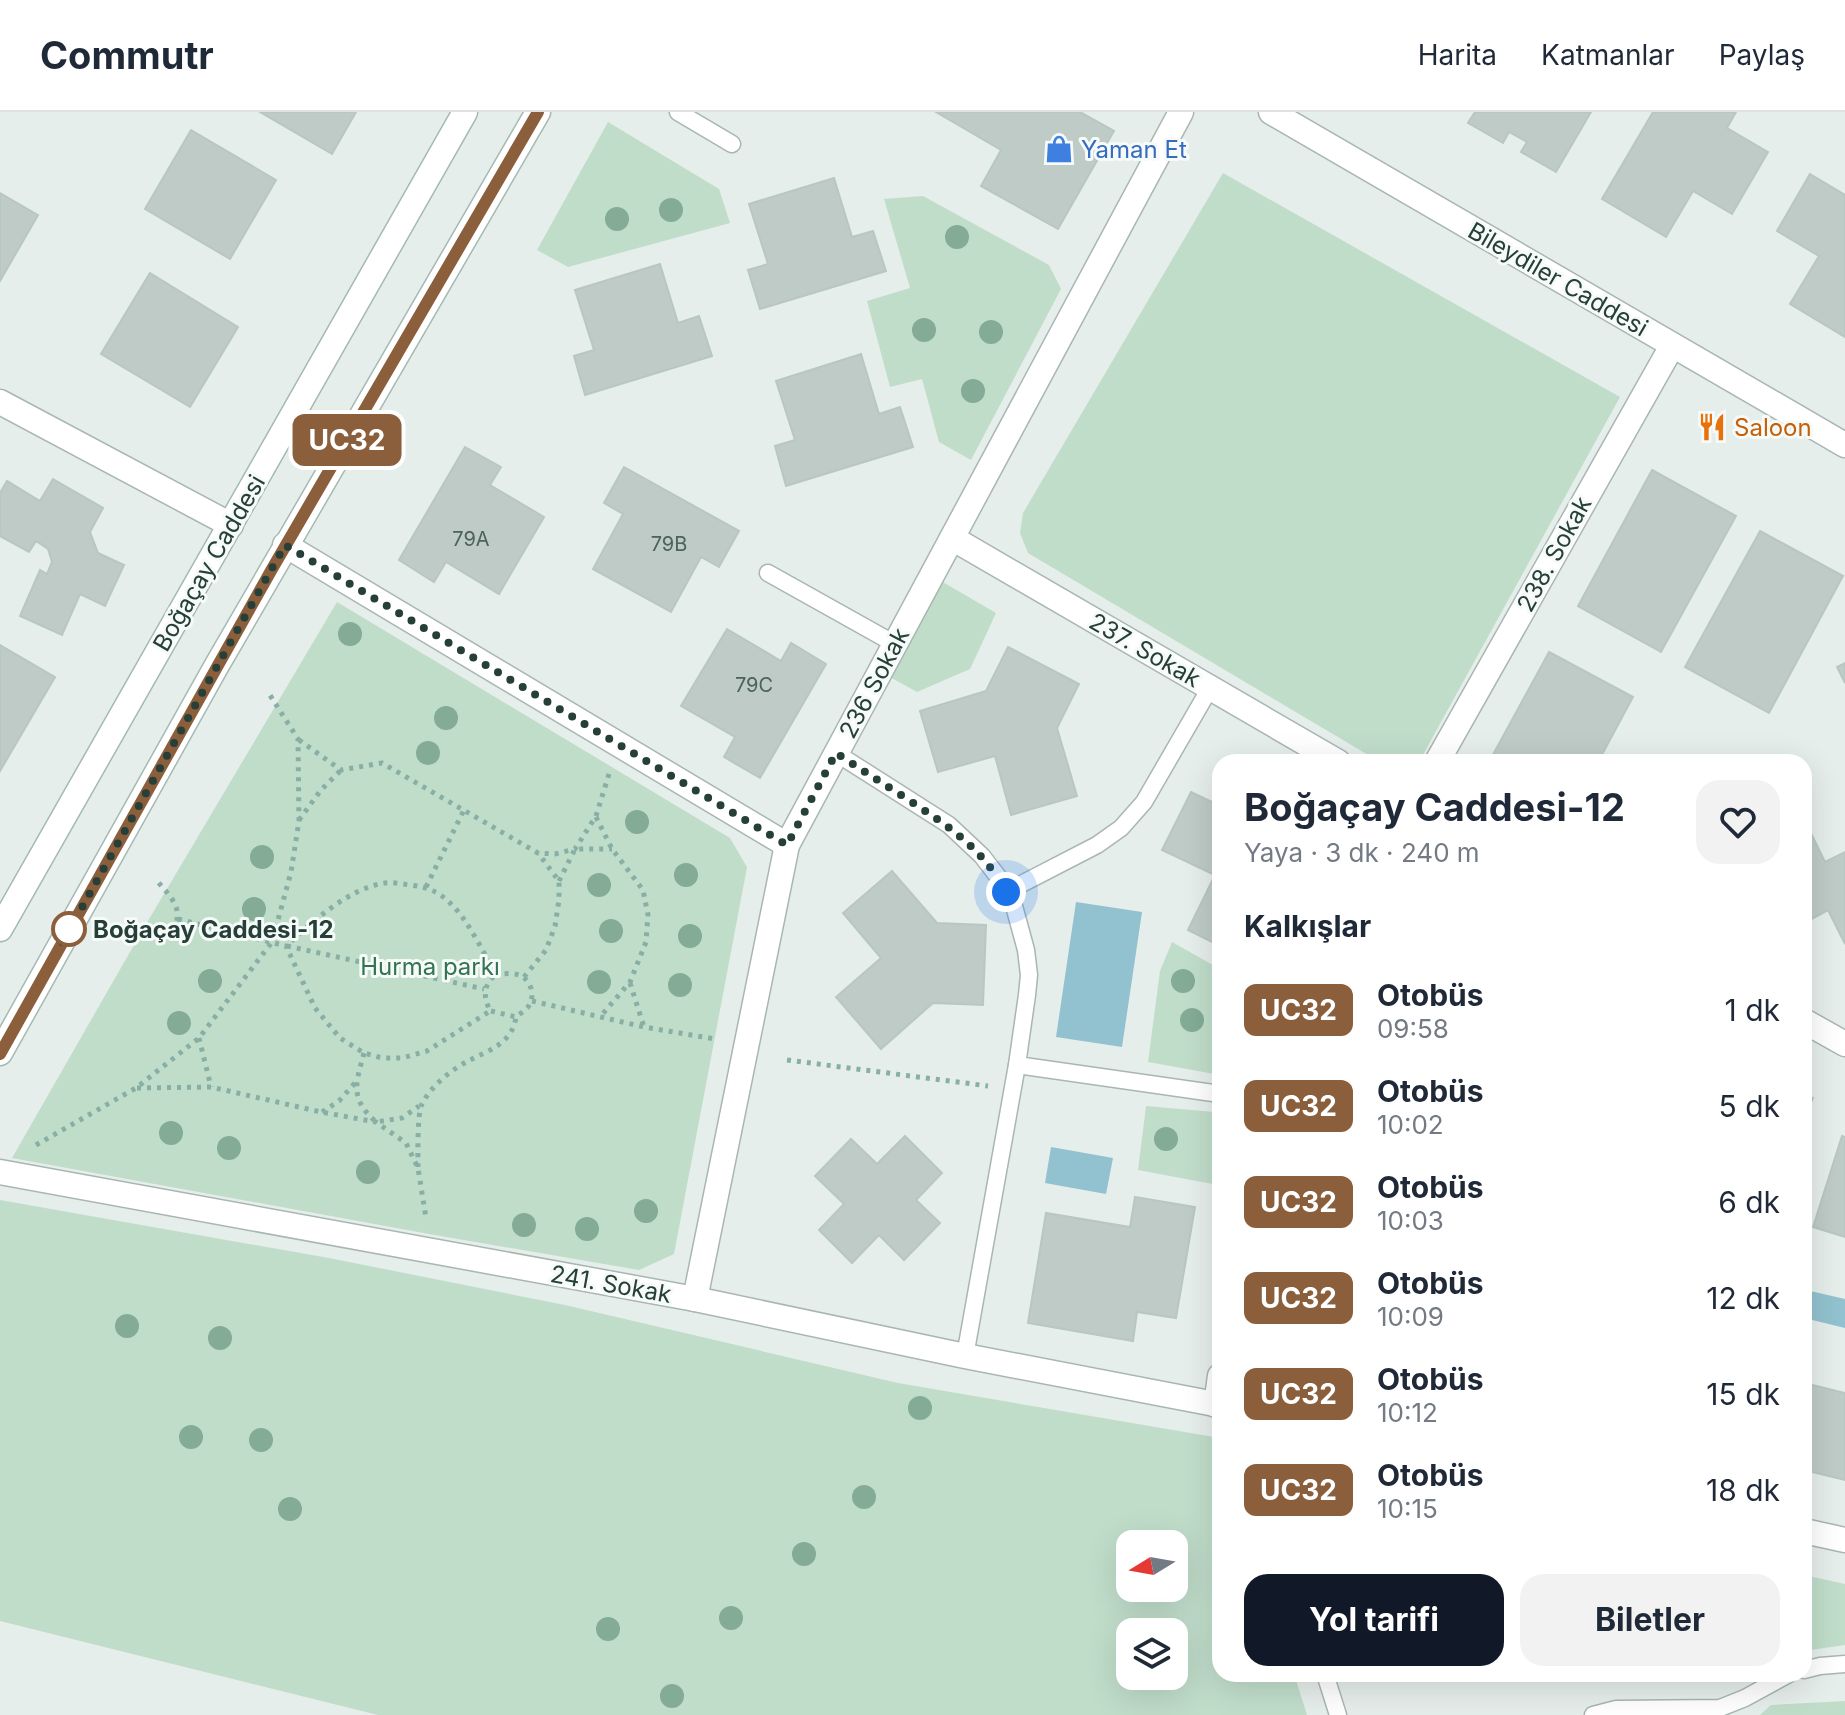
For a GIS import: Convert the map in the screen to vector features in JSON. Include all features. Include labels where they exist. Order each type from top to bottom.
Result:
[{"type":"street","name":"Boğaçay Caddesi","points":[[0,929],[465,112]]},
{"type":"street","points":[[0,1053],[285,545],[538,112]]},
{"type":"street","name":"236 Sokak","points":[[695,1299],[787,845],[1181,112]]},
{"type":"street","name":"Bileydiler Caddesi","points":[[1271,112],[1845,445]]},
{"type":"street","name":"238. Sokak","points":[[1442,754],[1672,346]]},
{"type":"street","points":[[0,402],[231,525]]},
{"type":"street","name":"237. Sokak","points":[[952,538],[1324,754]]},
{"type":"street","points":[[285,545],[787,845]]},
{"type":"street","points":[[1812,1025],[1845,1044]]},
{"type":"street","name":"241. Sokak","points":[[0,1172],[695,1299],[1212,1404]]},
{"type":"street","points":[[1812,1533],[1845,1540]]},
{"type":"lane","points":[[678,112],[732,144]]},
{"type":"lane","points":[[768,573],[895,644]]},
{"type":"lane","points":[[1006,892],[1097,845],[1121,828],[1144,802],[1210,688]]},
{"type":"lane","points":[[836,753],[949,825],[982,856],[999,878],[1014,906],[1026,950],[1029,975],[1017,1065],[965,1356]]},
{"type":"lane","points":[[1017,1065],[1212,1093]]},
{"type":"lane","points":[[1812,1669],[1845,1664]]},
{"type":"lane","points":[[1328,1682],[1338,1715]]},
{"type":"lane","points":[[1593,1715],[1616,1709],[1721,1712],[1774,1682]]},
{"type":"path","points":[[268,692],[298,739],[341,770]]},
{"type":"path","points":[[26,1151],[136,1088],[199,1038],[272,942],[291,872],[299,821],[298,739]]},
{"type":"path","points":[[299,821],[321,790],[341,770],[382,763],[538,853],[559,881]]},
{"type":"path","points":[[524,977],[546,950],[555,926],[559,881],[596,816],[611,767]]},
{"type":"path","points":[[426,887],[464,810]]},
{"type":"path","points":[[596,816],[612,849],[643,890],[648,915],[646,942],[630,982],[600,1017]]},
{"type":"path","points":[[538,853],[612,849]]},
{"type":"path","points":[[132,926],[142,931],[156,932],[174,927],[178,908],[158,882]]},
{"type":"path","points":[[286,946],[310,925],[362,890],[387,882],[426,887],[437,891],[456,908],[496,974]]},
{"type":"path","points":[[178,919],[484,989]]},
{"type":"path","points":[[286,946],[315,1008],[340,1038],[364,1053],[382,1058],[402,1058],[427,1051],[490,1011],[516,1017]]},
{"type":"path","points":[[136,1088],[211,1087],[376,1122],[402,1118],[420,1106],[452,1070],[491,1051],[515,1028],[516,1017],[532,1001],[531,987],[524,977],[512,973],[496,974],[488,981],[484,989],[490,1011]]},
{"type":"path","points":[[630,982],[644,1027]]},
{"type":"path","points":[[532,1001],[644,1027],[746,1045]]},
{"type":"path","points":[[199,1038],[211,1087]]},
{"type":"path","points":[[321,1112],[339,1101],[355,1083],[364,1053]]},
{"type":"path","points":[[787,1060],[1013,1090]]},
{"type":"path","points":[[355,1083],[359,1100],[367,1114],[406,1143],[418,1168]]},
{"type":"path","points":[[420,1106],[418,1168],[431,1251]]},
{"type":"green space","points":[[608,122],[719,189],[730,223],[568,267],[537,250]]},
{"type":"green space","points":[[1223,173],[1620,397],[1423,754],[1367,754],[1028,553],[1020,533],[1023,513]]},
{"type":"green space","points":[[923,196],[1049,265],[1061,289],[971,460],[939,442],[922,379],[890,387],[867,301],[910,288],[884,199]]},
{"type":"green space","points":[[941,581],[996,613],[970,669],[917,692],[890,677]]},
{"type":"green space","name":"Hurma parkı","points":[[337,602],[730,838],[747,867],[674,1254],[639,1270],[12,1158]]},
{"type":"green space","points":[[1172,942],[1212,964],[1212,1074],[1148,1062],[1160,971]]},
{"type":"green space","points":[[1146,1106],[1212,1112],[1212,1184],[1138,1170]]},
{"type":"green space","points":[[0,1200],[329,1258],[565,1305],[898,1383],[1212,1437],[1212,1682],[1297,1682],[1307,1715],[378,1715],[0,1621]]},
{"type":"green space","points":[[1812,1577],[1845,1584],[1845,1645],[1812,1650]]},
{"type":"green space","points":[[1845,1701],[1845,1715],[1760,1715],[1771,1705]]},
{"type":"water","points":[[1076,902],[1142,912],[1122,1047],[1056,1037]]},
{"type":"water","points":[[1051,1147],[1113,1158],[1106,1194],[1045,1183]]},
{"type":"water","points":[[1812,1291],[1845,1299],[1845,1328],[1812,1320]]},
{"type":"building","points":[[260,112],[356,112],[332,154]]},
{"type":"building","points":[[936,112],[1080,112],[1114,131],[1058,229],[981,186],[1001,150]]},
{"type":"building","points":[[1475,112],[1591,112],[1556,172],[1521,152],[1527,142],[1509,132],[1503,143],[1468,123]]},
{"type":"building","points":[[1653,112],[1736,112],[1727,128],[1768,152],[1732,214],[1693,191],[1666,237],[1602,199]]},
{"type":"building","points":[[191,130],[276,180],[230,259],[145,209]]},
{"type":"building","points":[[1810,174],[1845,195],[1845,337],[1790,304],[1819,256],[1777,231]]},
{"type":"building","points":[[834,178],[852,237],[873,231],[886,271],[760,309],[748,270],[768,264],[749,204]]},
{"type":"building","points":[[0,193],[38,215],[0,281]]},
{"type":"building","points":[[660,264],[678,323],[699,316],[712,356],[585,395],[574,356],[594,350],[575,290]]},
{"type":"building","points":[[150,273],[238,327],[190,407],[101,354]]},
{"type":"building","points":[[861,354],[879,414],[900,407],[913,447],[786,486],[775,446],[795,440],[776,381]]},
{"type":"building","points":[[465,447],[501,467],[490,485],[544,517],[499,594],[446,562],[434,582],[399,560]]},
{"type":"building","points":[[624,467],[739,531],[719,567],[701,557],[671,612],[593,569],[623,514],[604,503]]},
{"type":"building","points":[[1652,470],[1736,516],[1661,652],[1578,606]]},
{"type":"building","points":[[53,479],[103,508],[90,532],[98,553],[124,565],[105,606],[80,594],[62,635],[20,616],[40,570],[47,574],[52,562],[48,549],[36,541],[29,552],[0,536],[0,493],[7,481],[40,501]]},
{"type":"building","points":[[1760,531],[1843,576],[1769,713],[1685,667]]},
{"type":"building","points":[[727,629],[781,661],[791,643],[826,664],[760,778],[724,757],[735,737],[681,706]]},
{"type":"building","points":[[0,645],[55,677],[0,771]]},
{"type":"building","points":[[1008,647],[1079,684],[1057,728],[1077,796],[1011,815],[995,756],[938,772],[920,711],[986,691]]},
{"type":"building","points":[[1549,652],[1633,697],[1602,754],[1493,754]]},
{"type":"building","points":[[1845,663],[1845,683],[1837,667]]},
{"type":"building","points":[[1191,792],[1212,802],[1212,874],[1162,850]]},
{"type":"building","points":[[1812,835],[1825,862],[1845,852],[1845,944],[1828,910],[1812,919]]},
{"type":"building","points":[[892,871],[937,923],[986,925],[983,1005],[933,1003],[881,1049],[836,997],[881,958],[843,913]]},
{"type":"building","points":[[1212,881],[1212,942],[1188,930]]},
{"type":"building","points":[[905,1136],[942,1173],[916,1200],[940,1223],[904,1260],[879,1235],[852,1263],[819,1230],[844,1204],[815,1176],[851,1139],[877,1164]]},
{"type":"building","points":[[1842,1136],[1845,1137],[1845,1237],[1813,1227]]},
{"type":"building","points":[[1135,1197],[1195,1207],[1176,1318],[1137,1312],[1133,1341],[1028,1323],[1046,1213],[1130,1227]]},
{"type":"building","points":[[1812,1385],[1845,1393],[1845,1480],[1812,1472]]},
{"type":"bus line","name":"UC32","points":[[0,1054],[217,665],[538,112]]},
{"type":"place","name":"Yaman Et","points":[[1059,149]]},
{"type":"place","name":"Saloon","points":[[1712,427]]},
{"type":"place","name":"Boğaçay Caddesi-12","points":[[69,929]]},
{"type":"route","points":[[69,929],[62,943],[285,545],[787,845],[836,753],[949,825],[982,856],[1006,892]]}]
